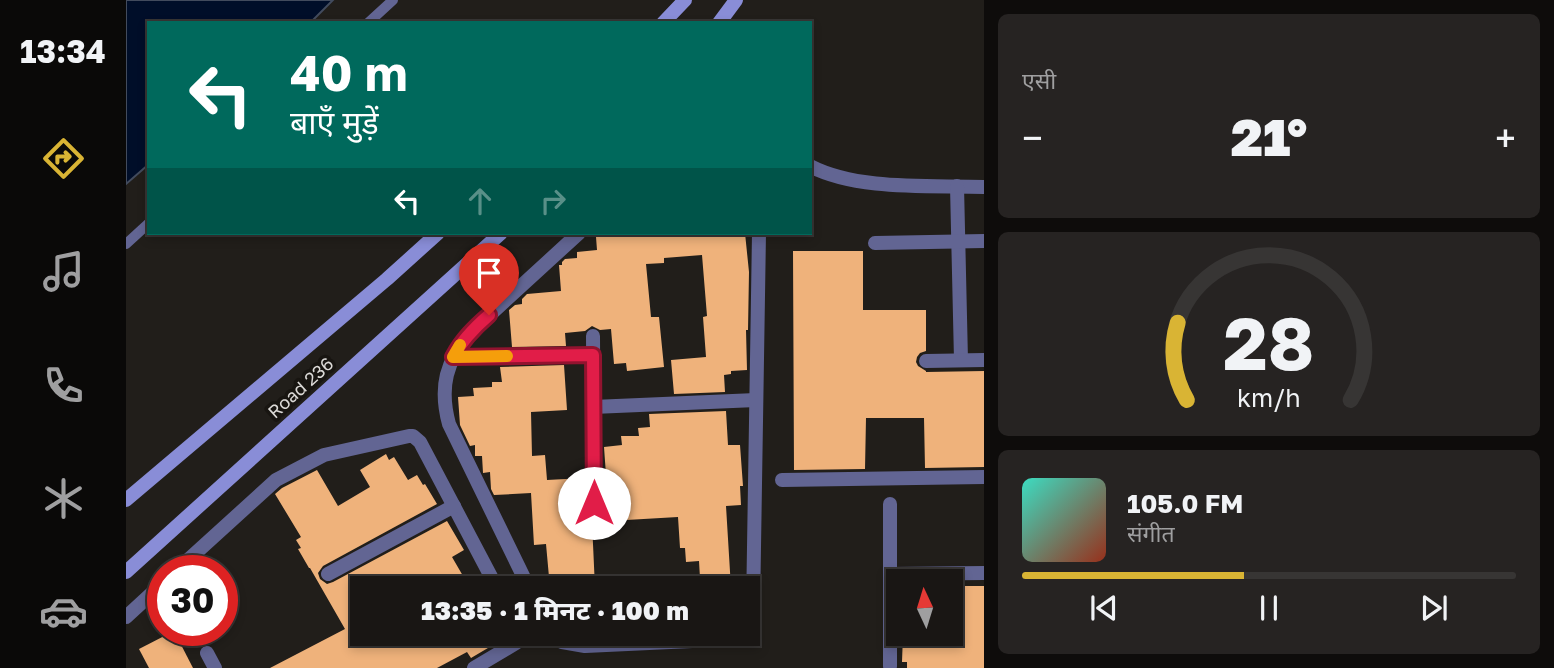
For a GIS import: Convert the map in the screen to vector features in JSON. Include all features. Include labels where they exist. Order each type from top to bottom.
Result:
[{"type":"street","points":[[670,20],[685,0]]},
{"type":"street","points":[[720,21],[736,0]]},
{"type":"street","points":[[812,167],[822,172],[885,185],[984,187]]},
{"type":"street","points":[[957,186],[961,360]]},
{"type":"street","points":[[126,500],[436,235]]},
{"type":"street","name":"Road 236","points":[[126,572],[499,235]]},
{"type":"street","points":[[523,576],[449,424],[445,410],[445,381],[453,357],[471,332],[577,235]]},
{"type":"street","points":[[753,576],[759,235]]},
{"type":"street","points":[[875,243],[984,241]]},
{"type":"street","points":[[593,336],[594,503]]},
{"type":"street","points":[[453,357],[593,355]]},
{"type":"street","points":[[926,361],[984,360]]},
{"type":"street","points":[[593,407],[756,400]]},
{"type":"street","points":[[194,555],[276,480],[324,455],[413,436],[420,442],[491,576]]},
{"type":"street","points":[[782,480],[984,477]]},
{"type":"street","points":[[890,503],[890,569]]},
{"type":"street","points":[[328,574],[454,506]]},
{"type":"street","points":[[963,573],[984,573]]},
{"type":"street","points":[[126,617],[147,598]]},
{"type":"street","points":[[474,668],[511,646]]},
{"type":"street","points":[[890,646],[890,666]]},
{"type":"street","points":[[207,653],[215,668]]},
{"type":"lane","points":[[370,21],[393,0]]},
{"type":"lane","points":[[126,244],[147,225]]},
{"type":"water","points":[[126,0],[333,0],[312,21],[147,21],[147,166],[126,184]]},
{"type":"building","points":[[745,235],[749,272],[747,370],[731,371],[731,374],[724,375],[725,392],[674,394],[671,360],[706,357],[703,317],[707,316],[702,255],[664,258],[664,263],[646,264],[651,317],[659,317],[664,367],[627,371],[626,363],[614,364],[611,329],[600,330],[592,326],[585,331],[565,333],[566,346],[512,347],[509,310],[522,304],[522,299],[527,294],[561,291],[559,265],[562,265],[565,259],[577,258],[577,252],[597,250],[596,237]]},
{"type":"building","points":[[793,251],[863,251],[863,310],[926,310],[926,351],[917,357],[918,366],[926,372],[984,371],[984,467],[925,468],[924,418],[866,418],[865,469],[794,470]]},
{"type":"building","points":[[564,365],[567,410],[531,412],[532,456],[545,455],[547,480],[584,478],[584,504],[590,512],[598,512],[604,504],[604,447],[622,445],[621,436],[639,436],[638,428],[650,427],[649,414],[726,411],[728,445],[740,445],[743,486],[740,486],[741,505],[726,506],[730,576],[700,576],[699,561],[686,562],[685,548],[680,548],[678,517],[592,522],[594,576],[549,576],[546,544],[534,545],[531,493],[494,495],[490,472],[483,473],[482,456],[475,456],[475,445],[470,446],[460,425],[458,397],[474,396],[473,388],[492,387],[492,382],[502,382],[500,367]]},
{"type":"building","points":[[386,454],[389,460],[394,457],[408,480],[417,475],[437,504],[323,566],[318,573],[320,579],[327,584],[333,582],[447,521],[464,550],[452,557],[463,576],[350,576],[350,646],[491,646],[471,658],[467,652],[437,668],[270,668],[345,629],[298,549],[301,548],[296,540],[301,537],[275,494],[317,470],[338,506],[370,487],[360,470]]},
{"type":"building","points":[[963,586],[984,586],[984,668],[907,668],[907,662],[902,662],[903,646],[963,646]]},
{"type":"building","points":[[147,645],[182,646],[193,668],[149,668],[139,649]]},
{"type":"slow traffic","points":[[460,345],[453,357],[507,356]]},
{"type":"route","points":[[489,315],[471,332],[453,357],[593,355],[594,503]]}]
